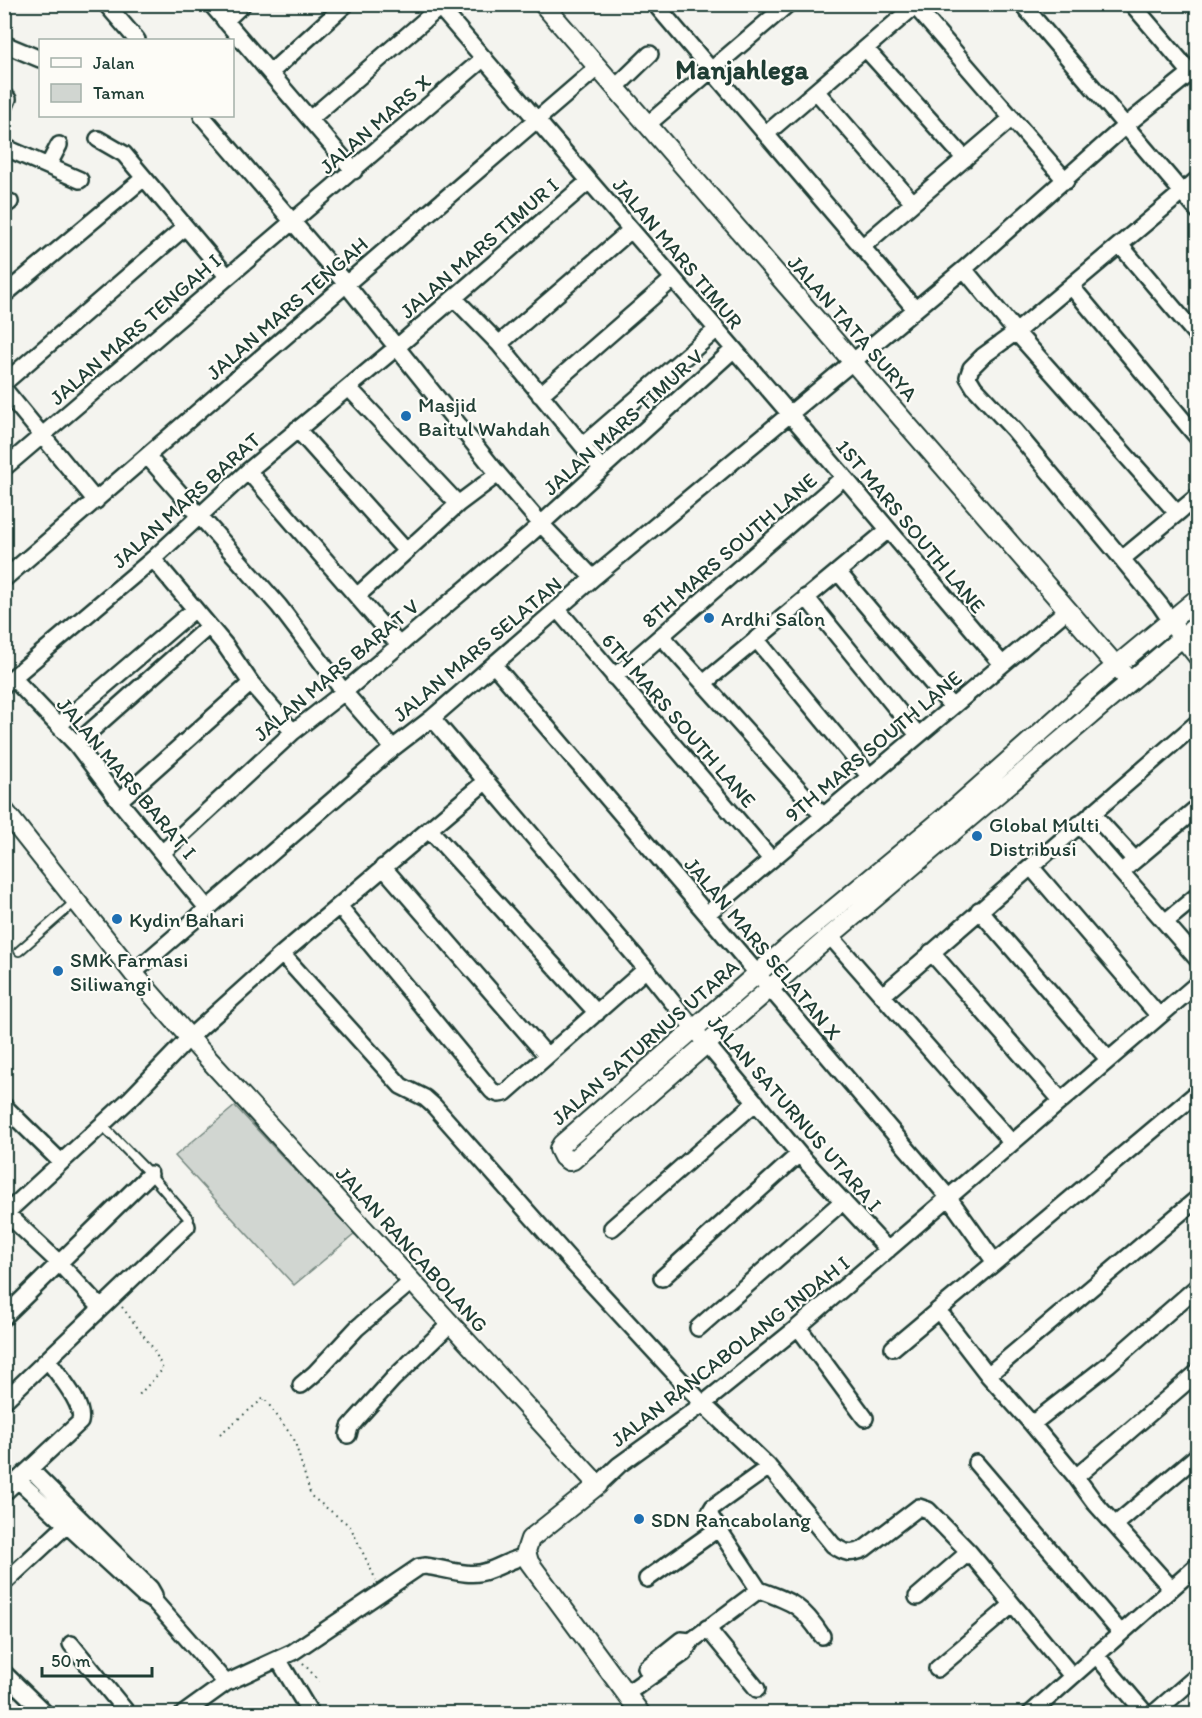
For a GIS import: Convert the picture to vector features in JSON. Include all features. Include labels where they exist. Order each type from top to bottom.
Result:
[{"type":"street","points":[[106,4],[136,39]]},
{"type":"street","points":[[211,4],[354,171]]},
{"type":"street","points":[[225,21],[243,4]]},
{"type":"street","points":[[270,73],[346,4]]},
{"type":"street","points":[[647,125],[788,4]]},
{"type":"street","points":[[1022,4],[1197,211]]},
{"type":"street","name":"JALAN TATA SURYA","points":[[544,5],[1129,681]]},
{"type":"street","points":[[655,5],[915,309]]},
{"type":"street","points":[[766,134],[916,5],[1066,181]]},
{"type":"street","points":[[310,119],[438,6]]},
{"type":"street","name":"JALAN MARS TIMUR","points":[[438,6],[789,414]]},
{"type":"street","points":[[1136,6],[1194,70]]},
{"type":"street","points":[[4,44],[39,59]]},
{"type":"street","points":[[866,48],[965,159]]},
{"type":"street","points":[[615,88],[650,54]]},
{"type":"street","name":"JALAN MARS X","points":[[294,222],[484,58]]},
{"type":"street","name":"JALAN MARS TENGAH","points":[[4,579],[598,67]]},
{"type":"street","name":"JALAN MARS SELATAN","points":[[133,973],[393,748],[432,718],[593,578],[964,268],[1066,181],[1125,126],[1194,70]]},
{"type":"street","points":[[816,91],[913,203]]},
{"type":"street","points":[[203,117],[346,284],[498,474],[541,524],[593,578]]},
{"type":"street","points":[[863,246],[1012,117]]},
{"type":"street","points":[[98,139],[124,154],[227,276]]},
{"type":"street","points":[[48,166],[59,145]]},
{"type":"street","points":[[4,147],[80,180]]},
{"type":"street","points":[[4,295],[144,178]]},
{"type":"street","points":[[1197,179],[1016,332],[983,356],[971,368],[968,377],[974,387],[1014,430],[1160,605],[1197,657]]},
{"type":"street","name":"JALAN MARS TIMUR I","points":[[396,347],[589,182]]},
{"type":"street","name":"JALAN MARS TENGAH I","points":[[4,468],[43,437],[227,276],[294,222]]},
{"type":"street","points":[[4,383],[185,227]]},
{"type":"street","points":[[499,344],[631,230]]},
{"type":"street","points":[[1120,245],[1197,337]]},
{"type":"street","points":[[964,268],[1016,332],[1177,513]]},
{"type":"street","points":[[540,395],[673,279]]},
{"type":"street","points":[[1071,286],[1197,438]]},
{"type":"street","points":[[454,297],[499,344],[601,468]]},
{"type":"street","points":[[583,445],[716,330]]},
{"type":"street","name":"JALAN MARS BARAT","points":[[9,681],[153,559],[248,471],[396,347]]},
{"type":"street","name":"JALAN MARS TIMUR V","points":[[541,524],[733,350]]},
{"type":"street","points":[[349,388],[458,504]]},
{"type":"street","points":[[4,389],[96,501]]},
{"type":"street","name":"1ST MARS SOUTH LANE","points":[[789,414],[1002,664]]},
{"type":"street","points":[[297,429],[406,551]]},
{"type":"street","points":[[148,456],[279,606],[344,692],[393,748]]},
{"type":"street","points":[[248,471],[399,645]]},
{"type":"street","points":[[357,596],[458,504],[498,474]]},
{"type":"street","name":"8TH MARS SOUTH LANE","points":[[614,677],[844,477]]},
{"type":"street","points":[[1122,559],[1197,496]]},
{"type":"street","name":"JALAN MARS BARAT V","points":[[162,853],[292,732],[344,692],[541,524]]},
{"type":"street","points":[[705,682],[888,530]]},
{"type":"street","points":[[153,559],[292,732]]},
{"type":"street","points":[[838,572],[952,707]]},
{"type":"street","points":[[806,597],[918,735]]},
{"type":"street","name":"JALAN SATURNUS UTARA","points":[[1197,598],[945,817],[757,974],[700,1036],[573,1160],[566,1160],[563,1157],[560,1146],[700,1036],[770,988],[1197,624]]},
{"type":"street","points":[[59,725],[195,609]]},
{"type":"street","name":"6TH MARS SOUTH LANE","points":[[557,609],[771,859]]},
{"type":"street","name":"9TH MARS SOUTH LANE","points":[[707,914],[1067,610]]},
{"type":"street","points":[[76,744],[209,626]]},
{"type":"street","points":[[661,636],[705,682],[823,816]]},
{"type":"street","points":[[756,639],[870,777]]},
{"type":"street","name":"JALAN MARS SELATAN X","points":[[494,665],[949,1198],[994,1261]]},
{"type":"street","name":"JALAN MARS BARAT I","points":[[9,681],[59,725],[76,744],[119,801],[207,908]]},
{"type":"street","points":[[119,801],[251,683]]},
{"type":"street","name":"JALAN SATURNUS UTARA I","points":[[432,718],[799,1154],[888,1250]]},
{"type":"street","points":[[883,995],[1197,722]]},
{"type":"street","points":[[101,1308],[58,1262],[5,1213],[131,1098],[190,1037],[282,954],[486,781]]},
{"type":"street","points":[[1121,873],[1197,807]]},
{"type":"street","name":"JALAN RANCABOLANG","points":[[4,810],[133,973],[411,1282],[598,1485]]},
{"type":"street","points":[[1092,813],[1135,860]]},
{"type":"street","points":[[1079,824],[1197,960]]},
{"type":"street","points":[[429,829],[597,1014]]},
{"type":"street","points":[[383,867],[547,1056]]},
{"type":"street","points":[[1031,867],[1159,1016]]},
{"type":"street","points":[[1166,922],[1197,895]]},
{"type":"street","points":[[339,906],[492,1091],[499,1094],[505,1093],[597,1014],[645,969]]},
{"type":"street","points":[[980,910],[1108,1059]]},
{"type":"street","points":[[830,936],[1011,1142]]},
{"type":"street","points":[[932,952],[1061,1100]]},
{"type":"street","points":[[282,954],[401,1086],[425,1098],[434,1106],[571,1261],[703,1404],[769,1467],[833,1545],[845,1553],[854,1553],[864,1549],[919,1507],[925,1508],[969,1552],[1072,1676]]},
{"type":"street","name":"JALAN RANCABOLANG INDAH I","points":[[598,1485],[619,1465],[703,1404],[798,1327],[1197,983]]},
{"type":"street","points":[[893,1348],[994,1261],[1194,1101]]},
{"type":"street","points":[[612,1228],[756,1102]]},
{"type":"street","points":[[4,1106],[61,1162]]},
{"type":"street","points":[[662,1278],[799,1154]]},
{"type":"street","points":[[4,1317],[150,1174]]},
{"type":"street","points":[[988,1375],[1197,1198]]},
{"type":"street","points":[[698,1328],[843,1201]]},
{"type":"street","points":[[4,1401],[187,1226]]},
{"type":"street","points":[[301,1385],[357,1328],[411,1282]]},
{"type":"street","points":[[1032,1424],[1108,1364],[1197,1286]]},
{"type":"street","points":[[938,1310],[988,1375],[1076,1476],[1095,1503],[1170,1588]]},
{"type":"street","points":[[348,1435],[350,1427],[386,1387],[450,1324]]},
{"type":"street","points":[[798,1327],[865,1418]]},
{"type":"street","points":[[4,1493],[80,1422],[82,1415],[79,1405],[48,1360]]},
{"type":"street","points":[[1076,1476],[1197,1372]]},
{"type":"street","points":[[1115,1525],[1197,1455]]},
{"type":"street","points":[[976,1463],[1120,1632]]},
{"type":"street","points":[[769,1467],[713,1507],[710,1516],[759,1590],[791,1601],[809,1617],[822,1636]]},
{"type":"street","points":[[30,1469],[71,1520]]},
{"type":"street","points":[[18,1480],[71,1520],[104,1551],[150,1588],[155,1602],[226,1683]]},
{"type":"street","points":[[598,1485],[530,1539],[526,1551],[529,1562],[641,1713]]},
{"type":"street","points":[[4,1582],[71,1520]]},
{"type":"street","points":[[647,1579],[719,1528]]},
{"type":"street","points":[[917,1597],[969,1552]]},
{"type":"street","points":[[183,1713],[226,1683],[293,1652],[419,1567],[470,1573],[486,1572],[510,1559],[527,1556]]},
{"type":"street","points":[[1029,1713],[1197,1565]]},
{"type":"street","points":[[623,1690],[684,1653],[688,1650],[691,1641],[759,1590]]},
{"type":"street","points":[[937,1669],[1012,1605]]},
{"type":"street","points":[[707,1628],[757,1689]]},
{"type":"street","points":[[71,1644],[128,1713]]},
{"type":"street","points":[[1095,1654],[1146,1713]]},
{"type":"street","points":[[278,1659],[311,1713]]},
{"type":"street","points":[[4,1672],[46,1713]]},
{"type":"street","points":[[1153,1713],[1197,1675]]},
{"type":"lane","points":[[19,951],[76,901]]},
{"type":"lane","points":[[102,1125],[150,1174],[189,1219],[187,1226]]},
{"type":"path","points":[[112,1296],[153,1348],[163,1369],[137,1396]]},
{"type":"path","points":[[220,1434],[264,1398],[294,1439],[311,1496],[350,1526],[382,1593]]},
{"type":"path","points":[[293,1652],[319,1681]]},
{"type":"green space","points":[[235,1106],[355,1234],[294,1285],[175,1156]]},
{"type":"place","name":"Masjid Baitul Wahdah","points":[[406,416]]},
{"type":"place","name":"Ardhi Salon","points":[[709,618]]},
{"type":"place","name":"Global Multi Distribusi","points":[[977,836]]},
{"type":"place","name":"Kydin Bahari","points":[[117,919]]},
{"type":"place","name":"SMK Farmasi Siliwangi","points":[[58,971]]},
{"type":"place","name":"SDN Rancabolang","points":[[639,1519]]},
{"type":"district","name":"Manjahlega","points":[[742,69]]}]
